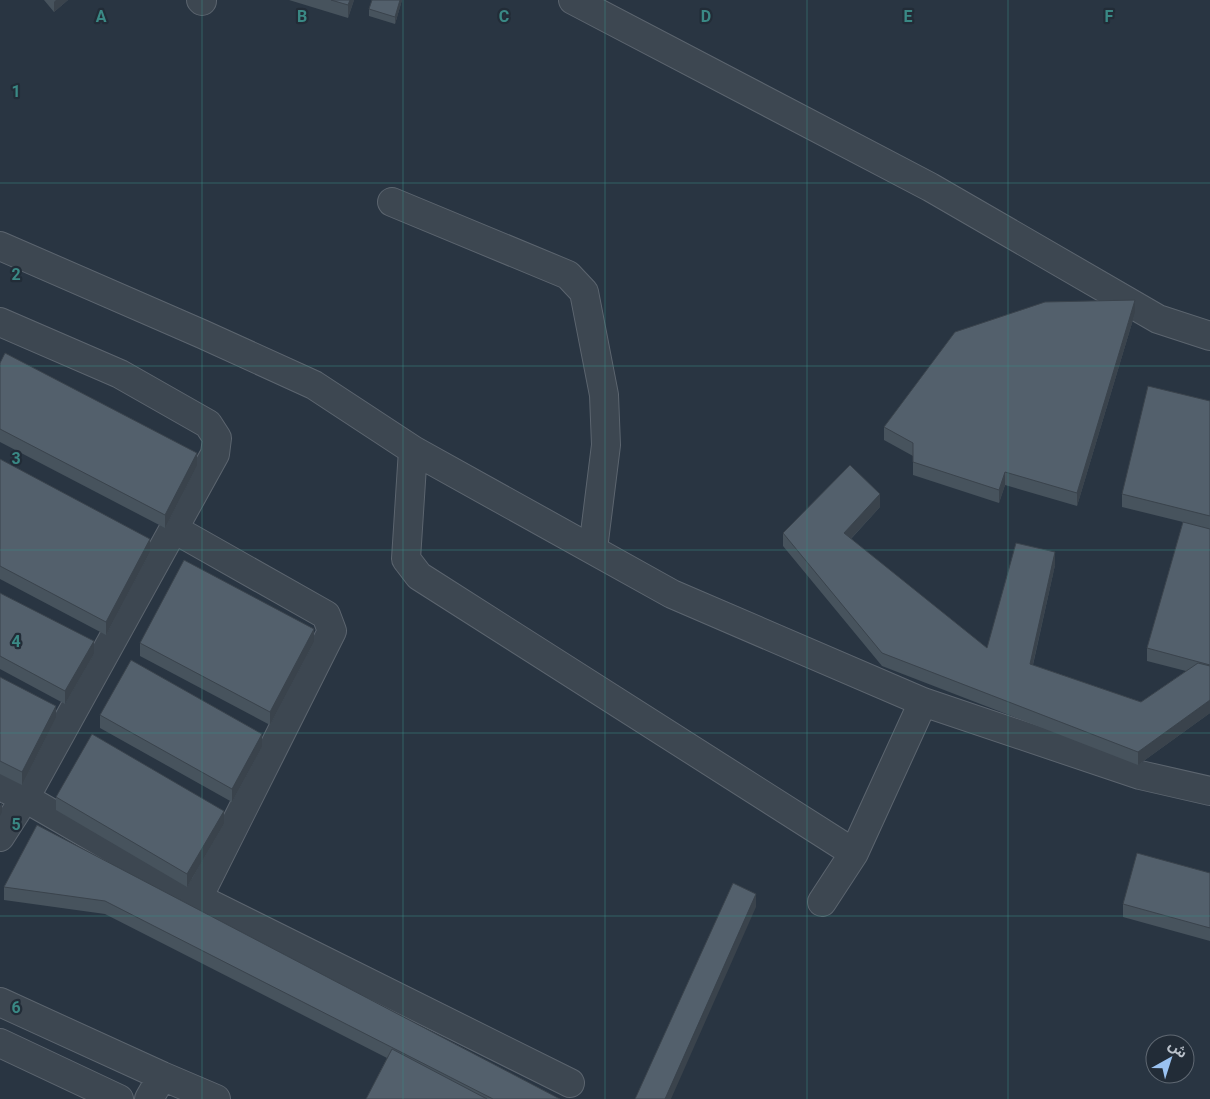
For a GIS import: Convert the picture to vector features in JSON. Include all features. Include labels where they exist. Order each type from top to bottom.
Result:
[{"type":"street","points":[[573,0],[930,187],[1158,319],[1210,336]]},
{"type":"street","points":[[392,202],[568,275],[584,292],[604,395],[606,445],[593,549]]},
{"type":"street","points":[[0,246],[314,385],[413,450],[672,594],[923,702],[1140,775],[1210,791]]},
{"type":"street","points":[[0,322],[120,374],[208,424],[217,438],[216,454],[25,798],[0,837]]},
{"type":"street","points":[[413,450],[406,559],[419,576],[854,853]]},
{"type":"street","points":[[174,529],[326,615],[332,631],[198,898]]},
{"type":"street","points":[[822,902],[854,853],[923,702]]},
{"type":"street","points":[[0,786],[25,798],[198,898],[570,1083]]},
{"type":"street","points":[[0,1002],[155,1088],[216,1099]]},
{"type":"street","points":[[0,1042],[119,1099]]},
{"type":"building","points":[[331,0],[350,0],[348,5]]},
{"type":"building","points":[[372,0],[400,0],[395,17],[369,9]]},
{"type":"building","points":[[1135,300],[1077,493],[1005,472],[999,490],[913,462],[913,443],[884,427],[955,332],[1045,302]]},
{"type":"building","points":[[5,353],[197,453],[165,515],[0,429],[0,363]]},
{"type":"building","points":[[1148,386],[1210,401],[1210,516],[1122,494]]},
{"type":"building","points":[[0,459],[150,539],[106,622],[0,566]]},
{"type":"building","points":[[850,465],[880,494],[844,533],[987,648],[1016,543],[1055,552],[1030,664],[1141,702],[1198,663],[1210,666],[1210,700],[1138,752],[882,653],[783,533]]},
{"type":"building","points":[[1183,522],[1210,529],[1210,665],[1147,648]]},
{"type":"building","points":[[184,560],[314,629],[270,712],[140,643]]},
{"type":"building","points":[[0,593],[94,641],[65,691],[0,656]]},
{"type":"building","points":[[131,660],[262,734],[232,789],[100,715]]},
{"type":"building","points":[[0,677],[56,706],[22,772],[0,761]]},
{"type":"building","points":[[92,734],[224,811],[187,874],[56,797]]},
{"type":"building","points":[[37,825],[560,1099],[493,1099],[105,901],[4,887]]},
{"type":"building","points":[[1137,853],[1210,873],[1210,928],[1123,904]]},
{"type":"building","points":[[733,883],[756,894],[665,1099],[635,1099]]},
{"type":"building","points":[[392,1049],[487,1099],[366,1099]]}]
